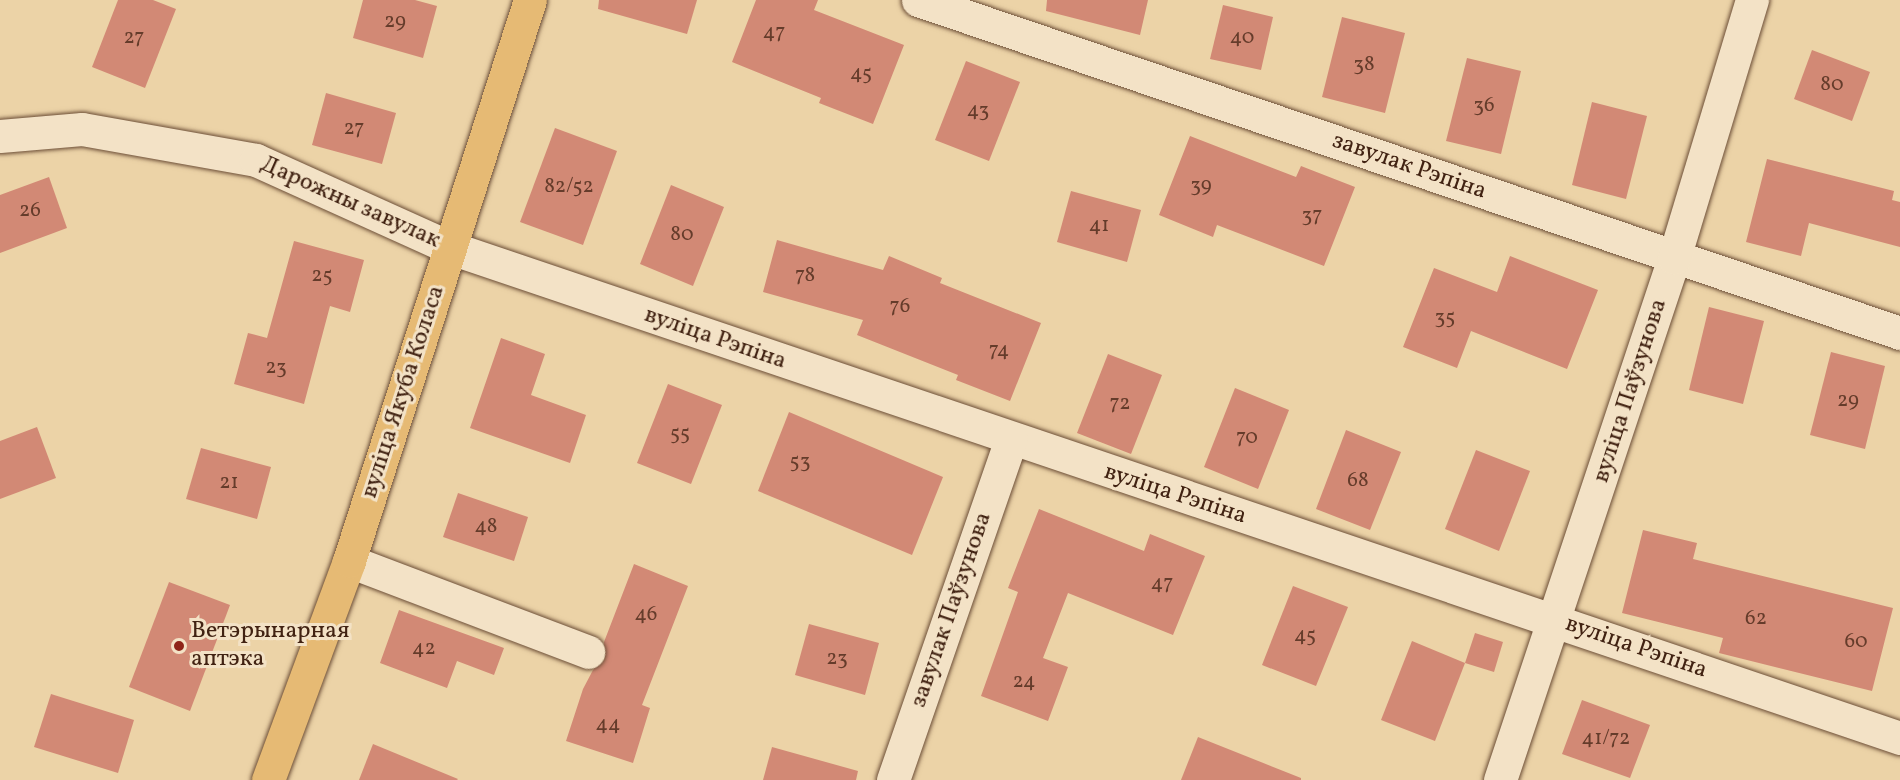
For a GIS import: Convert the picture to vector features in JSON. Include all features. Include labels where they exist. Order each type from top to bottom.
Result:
[{"type":"main road","name":"вуліца Якуба Коласа","points":[[268,780],[349,561],[530,0]]},
{"type":"street","name":"завулак Рэпіна","points":[[918,0],[1900,333]]},
{"type":"street","name":"вуліца Паўзунова","points":[[1500,780],[1556,621],[1674,258],[1752,0]]},
{"type":"street","name":"Дарожны завулак","points":[[0,136],[82,129],[256,160],[451,248]]},
{"type":"street","name":"вуліца Рэпіна","points":[[451,248],[1011,440],[1900,738]]},
{"type":"street","name":"завулак Паўзунова","points":[[893,780],[1011,440]]},
{"type":"street","points":[[349,561],[588,652]]},
{"type":"building","points":[[118,0],[153,0],[176,9],[145,88],[92,67]]},
{"type":"building","points":[[363,0],[415,0],[437,6],[423,58],[353,38]]},
{"type":"building","points":[[599,0],[697,0],[687,34],[598,9]]},
{"type":"building","points":[[756,0],[818,0],[814,10],[904,45],[873,124],[819,103],[821,98],[732,62]]},
{"type":"building","points":[[1047,0],[1148,0],[1140,35],[1046,11]]},
{"type":"building","points":[[1223,5],[1273,17],[1261,70],[1210,59]]},
{"type":"building","points":[[1342,17],[1405,33],[1385,113],[1322,97]]},
{"type":"building","points":[[1812,50],[1870,72],[1852,121],[1794,99]]},
{"type":"building","points":[[1467,58],[1521,71],[1501,154],[1446,141]]},
{"type":"building","points":[[966,61],[1020,82],[989,161],[935,140]]},
{"type":"building","points":[[326,93],[396,113],[382,164],[312,145]]},
{"type":"building","points":[[1592,102],[1647,116],[1626,199],[1572,185]]},
{"type":"building","points":[[555,128],[617,151],[583,245],[520,222]]},
{"type":"building","points":[[1190,136],[1296,177],[1301,166],[1355,187],[1324,266],[1217,225],[1213,237],[1159,215]]},
{"type":"building","points":[[1767,159],[1894,191],[1892,200],[1900,202],[1900,247],[1809,223],[1801,256],[1746,242]]},
{"type":"building","points":[[49,177],[67,228],[0,253],[0,195]]},
{"type":"building","points":[[671,185],[724,207],[693,286],[640,264]]},
{"type":"building","points":[[1071,191],[1141,210],[1127,262],[1057,242]]},
{"type":"building","points":[[777,240],[883,270],[889,256],[942,278],[940,283],[1041,323],[1010,401],[956,380],[958,375],[857,335],[863,320],[763,292]]},
{"type":"building","points":[[294,241],[364,260],[350,312],[330,306],[304,404],[234,384],[248,333],[267,338]]},
{"type":"building","points":[[1510,256],[1598,290],[1567,369],[1471,331],[1457,368],[1403,347],[1434,268],[1497,292]]},
{"type":"building","points":[[1709,307],[1764,321],[1743,404],[1689,390]]},
{"type":"building","points":[[501,338],[545,354],[531,395],[586,415],[570,463],[470,428]]},
{"type":"building","points":[[1831,352],[1885,366],[1865,449],[1810,435]]},
{"type":"building","points":[[1108,354],[1162,375],[1131,454],[1077,433]]},
{"type":"building","points":[[668,384],[722,405],[691,484],[637,463]]},
{"type":"building","points":[[1235,388],[1289,410],[1258,489],[1204,467]]},
{"type":"building","points":[[789,412],[943,477],[912,555],[758,491]]},
{"type":"building","points":[[37,427],[56,478],[0,499],[0,441]]},
{"type":"building","points":[[1346,430],[1401,452],[1370,530],[1316,509]]},
{"type":"building","points":[[201,448],[271,467],[257,519],[186,499]]},
{"type":"building","points":[[1476,450],[1530,471],[1499,551],[1445,529]]},
{"type":"building","points":[[458,493],[528,517],[514,561],[443,537]]},
{"type":"building","points":[[1039,509],[1144,551],[1150,534],[1205,556],[1173,635],[1068,593],[1043,658],[1068,667],[1048,721],[981,696],[1018,592],[1008,588]]},
{"type":"building","points":[[1643,530],[1697,543],[1693,559],[1893,608],[1872,691],[1719,653],[1723,638],[1622,613]]},
{"type":"building","points":[[634,564],[688,586],[642,705],[650,708],[633,763],[566,741],[583,689],[593,670],[605,659],[604,642]]},
{"type":"building","name":"Ветэрынарная аптэка","points":[[169,582],[230,605],[190,711],[129,687]]},
{"type":"building","points":[[1293,586],[1348,607],[1316,686],[1262,665]]},
{"type":"building","points":[[399,610],[504,648],[494,675],[457,661],[447,688],[380,663]]},
{"type":"building","points":[[809,624],[879,643],[865,695],[795,675]]},
{"type":"building","points":[[1475,633],[1503,642],[1494,672],[1465,663]]},
{"type":"building","points":[[1412,641],[1465,663],[1435,741],[1381,720]]},
{"type":"building","points":[[51,694],[134,720],[118,773],[34,747]]},
{"type":"building","points":[[1582,700],[1650,725],[1630,778],[1562,754]]},
{"type":"building","points":[[1198,737],[1301,778],[1301,780],[1181,780]]},
{"type":"building","points":[[373,744],[458,779],[359,780]]},
{"type":"building","points":[[772,747],[858,771],[856,780],[763,780]]},
{"type":"place","name":"Ветэрынарная аптэка","points":[[179,646]]}]
